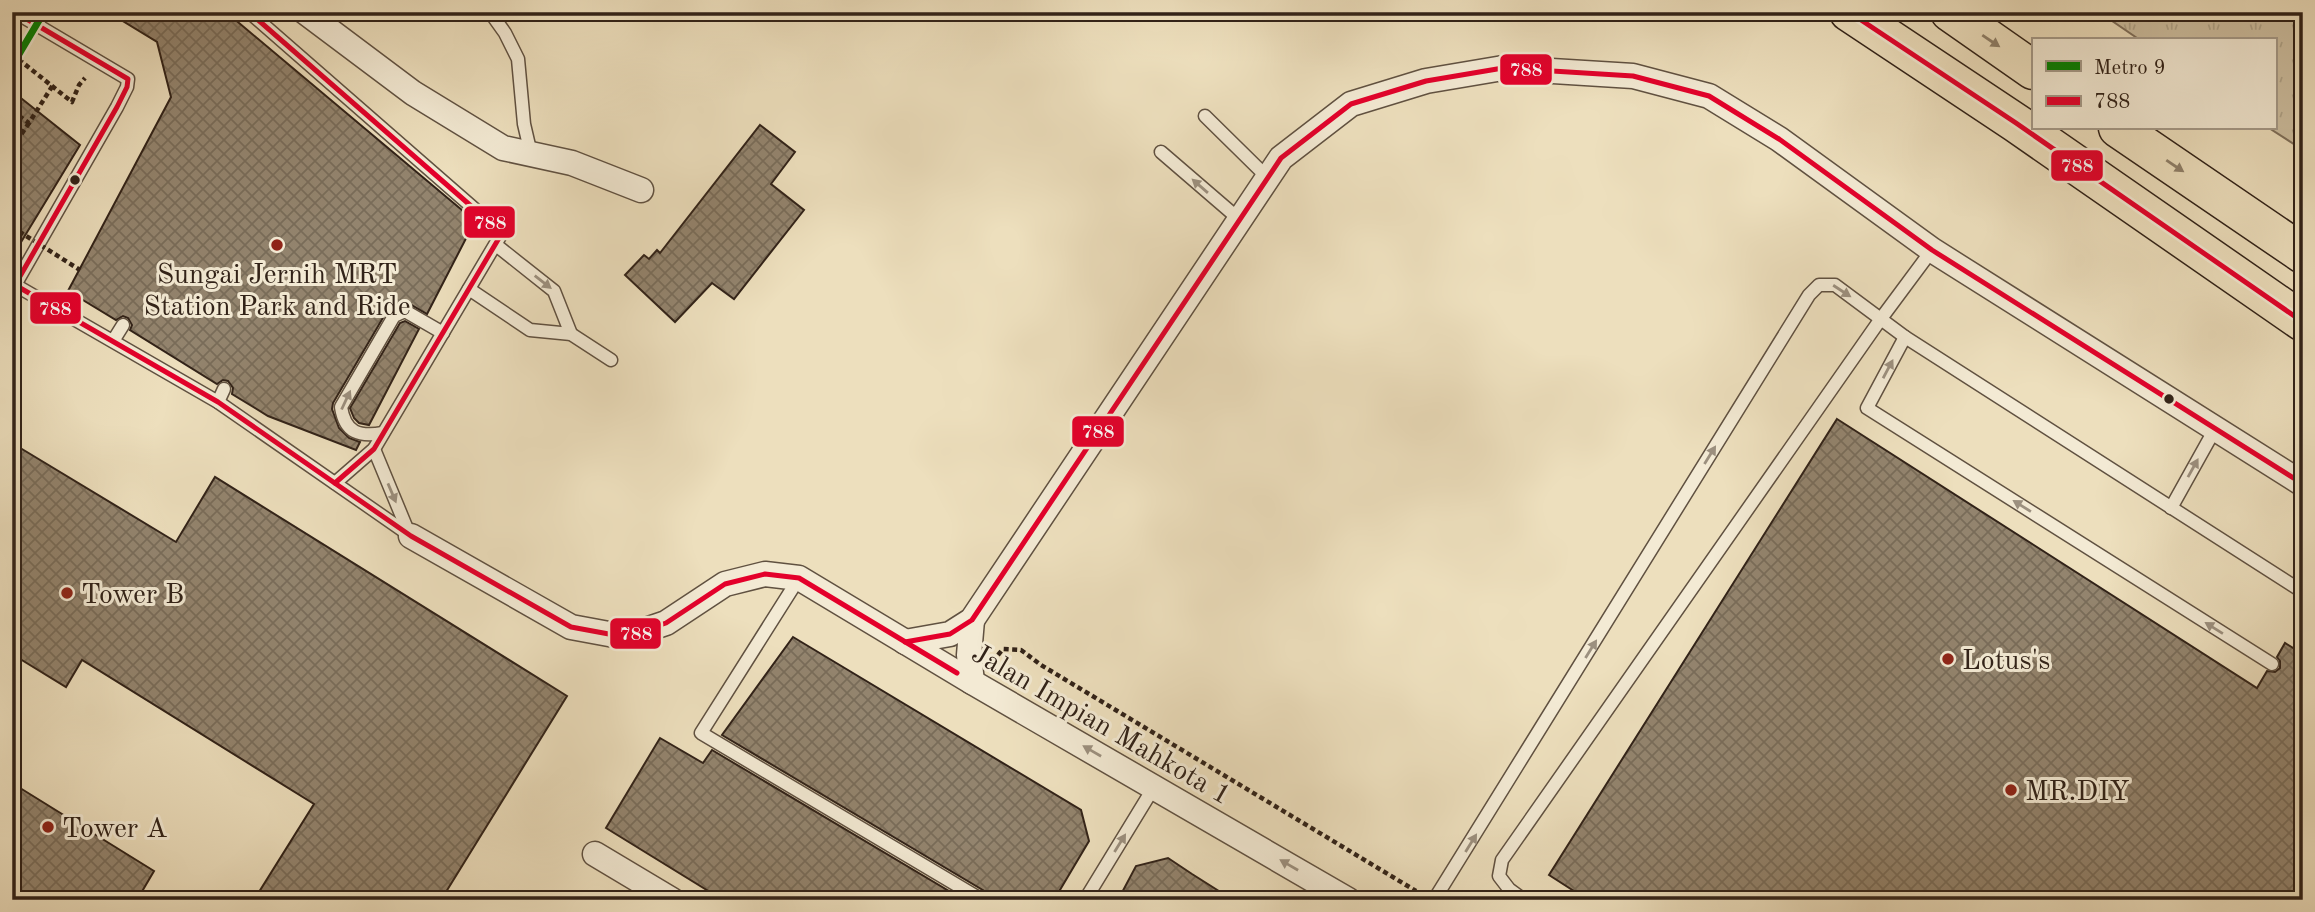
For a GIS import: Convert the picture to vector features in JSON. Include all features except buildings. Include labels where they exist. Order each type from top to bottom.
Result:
[{"type":"highway","points":[[1849,12],[2016,123],[2303,322]]},
{"type":"highway","points":[[1950,12],[2032,69]]},
{"type":"highway","points":[[2121,130],[2303,254]]},
{"type":"street","points":[[305,12],[413,93],[503,149],[572,163],[641,190]]},
{"type":"street","points":[[905,642],[950,634],[972,620],[1281,158],[1351,104],[1426,82],[1503,68],[1633,76],[1709,96],[1779,139],[1932,250],[2303,484]]},
{"type":"street","name":"Jalan Impian Mahkota 1","points":[[411,536],[571,627],[625,637],[666,624],[725,584],[765,574],[799,578],[1348,900]]},
{"type":"street","points":[[972,620],[969,655],[976,684]]},
{"type":"street","points":[[595,854],[671,900]]},
{"type":"lane","points":[[249,12],[502,233],[374,449],[335,483]]},
{"type":"lane","points":[[490,12],[505,33],[518,60],[524,124],[531,154]]},
{"type":"lane","points":[[22,15],[128,79],[117,107],[15,285],[218,402],[411,536]]},
{"type":"lane","points":[[1205,116],[1268,177]]},
{"type":"lane","points":[[1161,152],[1240,220]]},
{"type":"lane","points":[[496,245],[554,291],[571,334]]},
{"type":"lane","points":[[1524,900],[1509,889],[1499,876],[1503,860],[1880,320],[1932,250]]},
{"type":"lane","points":[[1434,900],[1809,295],[1819,285],[1835,285],[1905,337],[2303,592]]},
{"type":"lane","points":[[469,289],[530,330],[571,334],[611,360]]},
{"type":"lane","points":[[383,433],[355,433],[343,422],[341,407],[394,316],[405,311],[443,333]]},
{"type":"lane","points":[[113,341],[122,325]]},
{"type":"lane","points":[[1905,337],[1867,408],[2272,664]]},
{"type":"lane","points":[[218,402],[224,389]]},
{"type":"lane","points":[[2171,508],[2215,429]]},
{"type":"lane","points":[[374,449],[411,536]]},
{"type":"lane","points":[[799,578],[701,733],[982,900]]},
{"type":"lane","points":[[1085,900],[1154,787]]},
{"type":"path","points":[[12,54],[72,102]]},
{"type":"path","points":[[12,148],[53,86]]},
{"type":"path","points":[[12,111],[29,123]]},
{"type":"path","points":[[12,227],[80,270]]},
{"type":"path","points":[[976,684],[1003,649],[1021,650],[1041,665],[1419,893]]},
{"type":"green space","points":[[2099,12],[2303,12],[2303,150],[2272,130],[2276,130],[2276,38],[2137,38]]},
{"type":"metro line","name":"9","points":[[12,66],[44,12]]},
{"type":"transit line","name":"788","points":[[249,12],[502,233],[374,449],[335,483]]},
{"type":"transit line","name":"788","points":[[1849,12],[2016,123],[2303,322]]},
{"type":"transit line","name":"788","points":[[12,15],[25,18],[128,79],[117,107],[15,285],[218,402],[411,536],[571,627],[625,637],[666,623],[725,584],[765,574],[799,578],[957,673]]},
{"type":"transit line","name":"788","points":[[905,642],[950,634],[972,620],[1281,158],[1351,104],[1426,81],[1503,68],[1633,76],[1709,96],[1779,139],[1932,250],[2303,484]]},
{"type":"place","name":"Sungai Jernih MRT Station Park and Ride","points":[[277,245]]},
{"type":"place","name":"Tower B","points":[[67,593]]},
{"type":"place","name":"Lotus's","points":[[1948,659]]},
{"type":"place","name":"MR.DIY","points":[[2011,790]]},
{"type":"place","name":"Tower A","points":[[48,827]]}]
